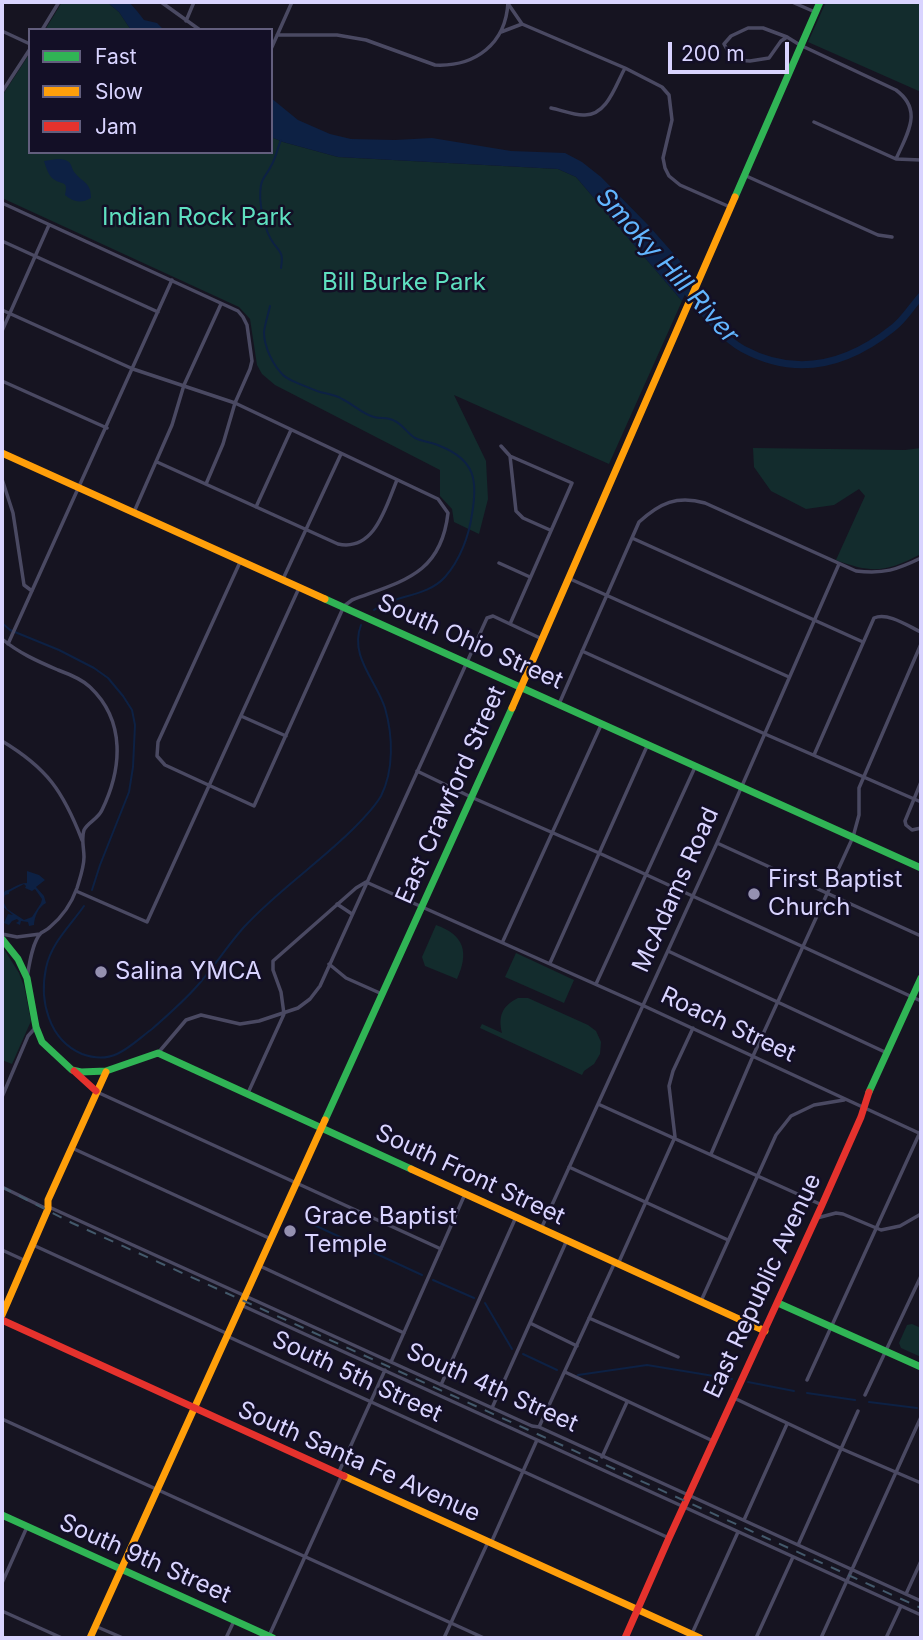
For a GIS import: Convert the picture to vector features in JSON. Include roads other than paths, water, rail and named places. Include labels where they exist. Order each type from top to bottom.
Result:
[{"type":"main road","name":"East Crawford Street","points":[[90,1638],[522,687],[820,2]]},
{"type":"main road","name":"South Ohio Street","points":[[3,456],[300,586],[921,868]]},
{"type":"main road","points":[[2,937],[27,978],[36,1027],[45,1046],[97,1092]]},
{"type":"main road","name":"East Republic Avenue","points":[[625,1638],[817,1217],[861,1117],[866,1098],[921,978]]},
{"type":"main road","points":[[72,1070],[106,1071],[158,1054]]},
{"type":"main road","name":"South Front Street","points":[[158,1054],[765,1331]]},
{"type":"main road","points":[[2,1320],[49,1208],[48,1200],[106,1071]]},
{"type":"main road","points":[[778,1303],[921,1367]]},
{"type":"main road","name":"South Santa Fe Avenue","points":[[2,1320],[694,1637]]},
{"type":"main road","name":"South 9th Street","points":[[2,1515],[271,1637]]},
{"type":"street","points":[[43,28],[58,2]]},
{"type":"street","points":[[160,2],[197,28]]},
{"type":"street","points":[[186,21],[194,2]]},
{"type":"street","points":[[273,45],[292,2]]},
{"type":"street","points":[[792,2],[815,12]]},
{"type":"street","points":[[277,36],[337,35],[366,40],[435,65],[463,63],[486,50],[501,32],[509,3]]},
{"type":"street","points":[[509,3],[522,24],[625,68],[662,88],[668,95],[672,120],[663,158],[669,176],[680,185],[730,206]]},
{"type":"street","points":[[501,32],[522,24]]},
{"type":"street","points":[[787,37],[769,58],[750,61],[733,60],[724,44],[731,36],[748,28],[763,28],[787,37],[907,98],[912,110],[912,122],[896,159]]},
{"type":"street","points":[[2,31],[28,45]]},
{"type":"street","points":[[2,92],[28,49]]},
{"type":"street","points":[[551,108],[586,116],[597,112],[606,105],[625,68]]},
{"type":"street","points":[[814,122],[896,159],[921,160]]},
{"type":"street","points":[[744,175],[873,233],[892,237]]},
{"type":"street","points":[[2,203],[238,311],[243,317],[247,325],[250,369],[206,484]]},
{"type":"street","points":[[2,331],[49,225]]},
{"type":"street","points":[[2,241],[158,312]]},
{"type":"street","points":[[8,644],[172,280]]},
{"type":"street","points":[[134,512],[172,425],[184,385],[221,304]]},
{"type":"street","points":[[2,310],[133,369],[235,403],[438,499],[448,513],[446,531],[430,562],[413,577],[352,600],[344,606],[254,806],[165,765],[157,756],[158,742],[241,560]]},
{"type":"street","points":[[2,381],[107,428]]},
{"type":"street","points":[[256,508],[291,430]]},
{"type":"street","points":[[501,446],[510,456],[572,483],[510,624]]},
{"type":"street","points":[[283,579],[341,454]]},
{"type":"street","points":[[510,456],[516,511],[523,518],[550,530]]},
{"type":"street","points":[[157,462],[346,546],[365,540],[374,531],[397,480]]},
{"type":"street","points":[[2,480],[13,513],[24,585],[32,591]]},
{"type":"street","points":[[559,704],[639,522],[654,509],[677,499],[705,503],[856,571],[875,573],[900,568],[921,558]]},
{"type":"street","points":[[632,538],[863,642]]},
{"type":"street","points":[[499,563],[530,577]]},
{"type":"street","name":"McAdams Road","points":[[541,1229],[717,843],[839,564]]},
{"type":"street","points":[[568,578],[789,677]]},
{"type":"street","points":[[76,891],[147,922],[300,586]]},
{"type":"street","points":[[158,1054],[186,1020],[201,1015],[240,1024],[259,1021],[298,1008],[310,999],[320,986],[486,618],[493,616],[542,639]]},
{"type":"street","points":[[814,755],[872,621],[878,616],[885,616],[921,632]]},
{"type":"street","points":[[2,639],[19,653],[89,685],[107,706],[115,728],[118,753],[115,774],[101,812],[88,825],[83,835],[84,860],[76,891],[67,906],[49,929],[40,934],[2,937]]},
{"type":"street","points":[[711,1154],[853,837],[859,815],[859,788],[921,644]]},
{"type":"street","points":[[582,651],[921,802]]},
{"type":"street","points":[[241,716],[286,736]]},
{"type":"street","points":[[502,942],[602,723]]},
{"type":"street","points":[[2,741],[21,752],[43,771],[61,794],[83,842]]},
{"type":"street","points":[[550,963],[648,744]]},
{"type":"street","points":[[596,984],[696,765]]},
{"type":"street","points":[[417,771],[921,1001]]},
{"type":"street","points":[[921,782],[906,816],[906,825],[912,830],[921,828]]},
{"type":"street","points":[[77,826],[88,825]]},
{"type":"street","points":[[717,843],[921,936]]},
{"type":"street","points":[[247,1093],[284,1014],[273,961],[366,882]]},
{"type":"street","name":"Roach Street","points":[[366,882],[921,1133]]},
{"type":"street","points":[[337,904],[352,914]]},
{"type":"street","points":[[27,978],[31,955],[40,934]]},
{"type":"street","points":[[668,951],[887,1052]]},
{"type":"street","points":[[330,964],[346,978],[382,994]]},
{"type":"street","points":[[2,1097],[28,1036],[36,1027]]},
{"type":"street","points":[[540,1427],[675,1138],[669,1086],[693,1028]]},
{"type":"street","points":[[823,1103],[827,1099],[825,1089]]},
{"type":"street","points":[[97,1092],[441,1249]]},
{"type":"street","points":[[700,1301],[776,1135],[791,1116],[814,1105],[846,1100]]},
{"type":"street","points":[[598,1104],[822,1205]]},
{"type":"street","points":[[807,1380],[921,1133]]},
{"type":"street","points":[[72,1148],[271,1239]]},
{"type":"street","points":[[569,1167],[728,1240]]},
{"type":"street","name":"South 4th Street","points":[[2,1187],[531,1426],[540,1427],[921,1601]]},
{"type":"street","points":[[391,1362],[465,1194]]},
{"type":"street","points":[[817,1217],[843,1214],[881,1230],[900,1226],[921,1214]]},
{"type":"street","points":[[441,1385],[516,1217]]},
{"type":"street","points":[[492,1408],[567,1240]]},
{"type":"street","name":"South 5th Street","points":[[33,1245],[669,1538]]},
{"type":"street","points":[[2,1250],[26,1261]]},
{"type":"street","points":[[259,1265],[404,1333]]},
{"type":"street","points":[[865,1395],[921,1276]]},
{"type":"street","name":"South 4th Street","points":[[241,1305],[921,1615]]},
{"type":"street","points":[[589,1318],[678,1357]]},
{"type":"street","points":[[530,1323],[577,1346]]},
{"type":"street","points":[[271,1637],[385,1370]]},
{"type":"street","points":[[565,1372],[713,1441]]},
{"type":"street","points":[[733,1398],[921,1483]]},
{"type":"street","points":[[602,1457],[627,1402]]},
{"type":"street","points":[[798,1545],[858,1411]]},
{"type":"street","points":[[821,1638],[921,1417]]},
{"type":"street","points":[[2,1419],[484,1638]]},
{"type":"street","points":[[744,1520],[787,1424]]},
{"type":"street","points":[[444,1638],[537,1440]]},
{"type":"street","points":[[2,1583],[27,1527]]},
{"type":"street","points":[[694,1637],[738,1532]]},
{"type":"street","points":[[756,1638],[793,1557]]},
{"type":"street","points":[[906,1594],[921,1561]]},
{"type":"street","points":[[887,1638],[901,1606]]},
{"type":"street","points":[[2,1611],[62,1638]]},
{"type":"street","points":[[226,1638],[234,1621]]},
{"type":"street","points":[[95,1626],[123,1638]]},
{"type":"water","points":[[107,2],[129,2],[144,20],[157,23],[162,28],[130,28],[119,12]]},
{"type":"water","points":[[273,100],[298,120],[330,134],[351,139],[432,138],[511,151],[565,153],[601,177],[649,226],[692,278],[682,301],[576,177],[558,169],[338,157],[273,138]]},
{"type":"water","points":[[57,159],[69,162],[74,172],[88,186],[91,198],[77,201],[65,195],[65,185],[52,178],[44,161]]},
{"type":"water","points":[[27,871],[45,880],[36,887],[46,903],[37,913],[34,925],[29,926],[28,922],[21,921],[20,925],[16,923],[19,921],[17,919],[9,925],[4,923],[8,914],[13,915],[2,906],[2,896],[5,891],[21,884],[27,883]],"holes":[[[24,884],[25,888],[32,891],[35,889],[42,899],[32,917],[24,920],[7,909],[3,901],[9,892]]]},
{"type":"waterway","points":[[281,140],[260,192],[265,224],[281,255],[281,268]]},
{"type":"waterway","name":"Smoky Hill River","points":[[680,283],[709,319],[734,343],[763,358],[802,365],[821,363],[858,351],[897,325],[921,296]]},
{"type":"waterway","points":[[270,306],[264,338],[270,355],[283,375],[304,386],[339,397],[370,416],[395,421],[415,438],[437,445],[461,458],[471,472],[474,481],[471,522],[455,563],[445,577],[429,589],[391,601],[374,610]]},
{"type":"waterway","points":[[2,623],[10,630],[94,668],[108,678],[132,710],[135,725],[129,792],[92,890]]},
{"type":"waterway","points":[[84,906],[48,959],[44,981],[46,1006],[54,1029],[71,1048],[86,1055],[108,1057],[131,1046],[182,1002],[244,927],[354,828],[381,796],[390,764],[390,730],[381,698],[361,658],[358,647],[361,625]]},
{"type":"waterway","points":[[312,1224],[422,1275]]},
{"type":"waterway","points":[[433,1280],[474,1298]]},
{"type":"waterway","points":[[485,1303],[512,1349]]},
{"type":"waterway","points":[[523,1354],[557,1370]]},
{"type":"waterway","points":[[578,1375],[647,1365],[732,1379]]},
{"type":"waterway","points":[[748,1382],[794,1391]]},
{"type":"waterway","points":[[807,1393],[855,1400]]},
{"type":"waterway","points":[[869,1402],[917,1408]]},
{"type":"railway","points":[[2,1187],[72,1223],[921,1608]]},
{"type":"place","name":"First Baptist Church","points":[[754,894]]},
{"type":"place","name":"Salina YMCA","points":[[101,972]]},
{"type":"place","name":"Grace Baptist Temple","points":[[290,1231]]},
{"type":"park label","name":"Indian Rock Park","points":[[197,218]]},
{"type":"park label","name":"Bill Burke Park","points":[[404,283]]}]
